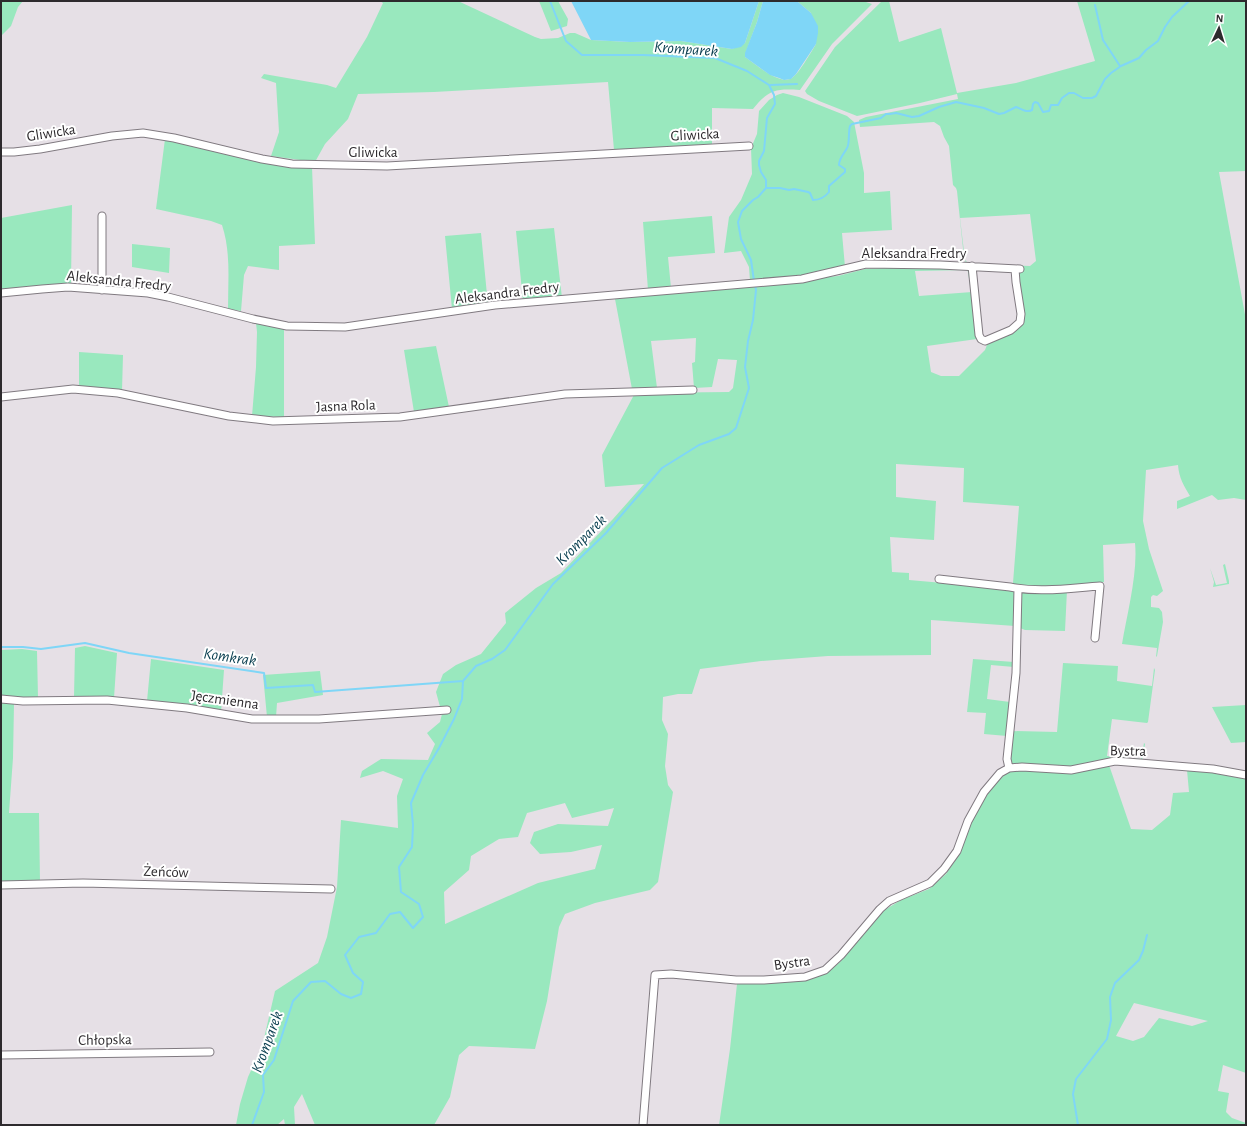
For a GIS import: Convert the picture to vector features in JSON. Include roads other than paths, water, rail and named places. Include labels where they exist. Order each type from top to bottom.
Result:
[{"type":"street","name":"Gliwicka","points":[[1,152],[40,149],[112,136],[143,133],[174,138],[262,159],[292,164],[387,166],[749,146]]},
{"type":"street","points":[[102,216],[102,290]]},
{"type":"street","name":"Aleksandra Fredry","points":[[1,293],[61,288],[148,294],[168,297],[253,319],[287,326],[346,327],[495,305],[710,288],[802,279],[866,264],[972,266],[1017,269],[1016,282],[1021,314],[1020,322],[1011,330],[984,341],[979,335],[972,266]]},
{"type":"street","name":"Jasna Rola","points":[[1,397],[73,389],[118,393],[230,416],[273,421],[400,417],[565,394],[693,390]]},
{"type":"street","points":[[939,579],[1018,589],[1049,590],[1100,586],[1095,638]]},
{"type":"street","points":[[1009,768],[1007,759],[1016,672],[1018,589]]},
{"type":"street","name":"Jęczmienna","points":[[1,699],[23,701],[107,700],[187,708],[252,719],[319,719],[447,710]]},
{"type":"street","name":"Bystra","points":[[643,1125],[655,975],[671,974],[736,980],[764,980],[805,976],[826,970],[841,955],[880,908],[889,901],[930,883],[944,869],[956,851],[968,821],[984,792],[1000,773],[1009,768],[1022,767],[1071,770],[1115,761],[1213,769],[1246,775]]},
{"type":"street","name":"Żeńców","points":[[1,885],[83,883],[331,889]]},
{"type":"street","name":"Chłopska","points":[[1,1055],[210,1052]]},
{"type":"water","points":[[571,1],[759,1],[745,43],[741,47],[732,49],[681,41],[630,42],[591,40]]},
{"type":"water","points":[[763,1],[797,1],[811,13],[818,26],[816,44],[791,79],[784,80],[770,75],[745,57],[745,53]]},
{"type":"waterway","name":"Kromparek","points":[[550,1],[566,41],[582,55],[643,55],[715,58],[747,71],[769,85],[774,95],[775,104],[767,118],[764,151],[759,161],[761,172],[766,180],[766,188],[742,211],[738,222],[741,239],[751,260],[754,281]]},
{"type":"waterway","points":[[766,188],[794,189],[808,192],[813,200],[824,197],[829,192],[829,186],[845,172],[845,169],[839,165],[839,163],[848,146],[850,126],[852,124],[881,118],[886,114],[896,113],[912,117],[919,116],[939,107],[956,102],[984,108],[999,114],[1016,107],[1030,111],[1032,110],[1035,102],[1038,103],[1043,112],[1049,111],[1051,105],[1058,105],[1062,98],[1069,93],[1074,93],[1083,98],[1092,98],[1096,96],[1105,79],[1111,73],[1121,66],[1139,58],[1146,50],[1158,41],[1172,17],[1189,1]]},
{"type":"waterway","points":[[1095,5],[1103,40],[1120,66]]},
{"type":"waterway","points":[[770,85],[797,84]]},
{"type":"waterway","name":"Kromparek","points":[[252,1125],[264,1092],[263,1075],[274,1060],[293,1001],[311,982],[325,981],[341,994],[351,998],[361,994],[363,982],[353,973],[345,955],[359,937],[376,933],[390,914],[400,912],[413,928],[423,917],[419,904],[401,892],[399,867],[412,847],[413,825],[411,803],[423,775],[454,719],[462,699],[463,681],[476,666],[492,659],[505,650],[553,584],[606,533],[662,468],[699,445],[729,434],[736,428],[749,388],[745,367],[748,341],[753,320],[756,290],[755,285]]},
{"type":"waterway","name":"Komkrak","points":[[1,647],[41,649],[85,643],[129,653],[264,673],[266,688],[313,685],[315,692],[463,681]]},
{"type":"waterway","points":[[1078,1125],[1073,1094],[1076,1079],[1107,1039],[1111,1020],[1110,997],[1115,983],[1139,960],[1147,935]]}]
